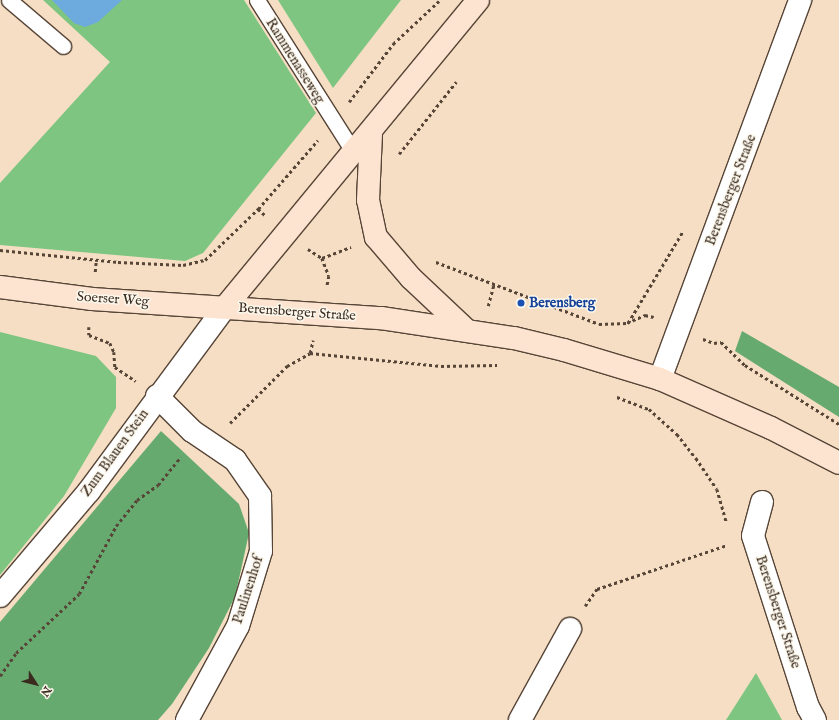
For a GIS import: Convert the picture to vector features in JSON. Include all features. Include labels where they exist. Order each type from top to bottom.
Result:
[{"type":"main road","name":"Berensberger Straße","points":[[226,306],[370,134],[478,0]]},
{"type":"main road","points":[[370,134],[368,200],[376,237],[411,278],[464,328]]},
{"type":"main road","name":"Soerser Weg","points":[[0,287],[92,299],[226,306]]},
{"type":"main road","name":"Berensberger Straße","points":[[226,306],[381,318],[464,328],[564,350],[660,379],[771,428],[839,463]]},
{"type":"street","name":"Berensberger Straße","points":[[660,379],[800,0]]},
{"type":"street","name":"Zum Blauen Stein","points":[[0,596],[89,491],[157,396],[226,306]]},
{"type":"street","name":"Paulinenhof","points":[[157,396],[192,431],[235,460],[260,496],[262,551],[238,626],[187,720]]},
{"type":"street","points":[[743,539],[762,502]]},
{"type":"street","name":"Berensberger Straße","points":[[743,539],[808,707],[815,720]]},
{"type":"street","points":[[520,720],[570,629]]},
{"type":"lane","points":[[9,0],[64,46]]},
{"type":"lane","name":"Rammenasseweg","points":[[256,0],[354,153]]},
{"type":"path","points":[[0,250],[96,260],[183,265],[205,260],[258,209],[333,122],[393,44],[440,0]]},
{"type":"path","points":[[394,161],[409,138],[456,82]]},
{"type":"path","points":[[96,260],[89,335],[110,343],[114,352],[115,367],[157,396]]},
{"type":"path","points":[[494,284],[599,324],[627,323],[645,316],[656,318],[678,329],[714,343],[721,342],[745,365],[839,424]]},
{"type":"path","points":[[0,676],[16,653],[79,594],[116,526],[137,500],[158,485],[185,453],[210,443],[287,366],[310,353],[441,366],[500,365]]},
{"type":"path","points":[[570,629],[597,589],[743,539],[717,489],[696,458],[677,434],[649,409],[614,395]]},
{"type":"green space","points":[[43,0],[244,0],[316,113],[203,253],[185,261],[0,245],[0,183],[110,62]]},
{"type":"green space","points":[[278,0],[401,0],[333,88]]},
{"type":"green space","points":[[742,331],[839,387],[839,417],[735,351]]},
{"type":"green space","points":[[0,332],[96,356],[116,377],[116,408],[64,496],[0,575]]},
{"type":"green space","points":[[161,431],[239,504],[249,533],[235,597],[209,648],[172,704],[158,720],[0,720],[0,622]]},
{"type":"green space","points":[[756,673],[782,720],[726,720]]},
{"type":"water","points":[[52,0],[122,0],[98,22],[85,27],[74,23]]},
{"type":"place","name":"Berensberg","points":[[521,303]]}]
